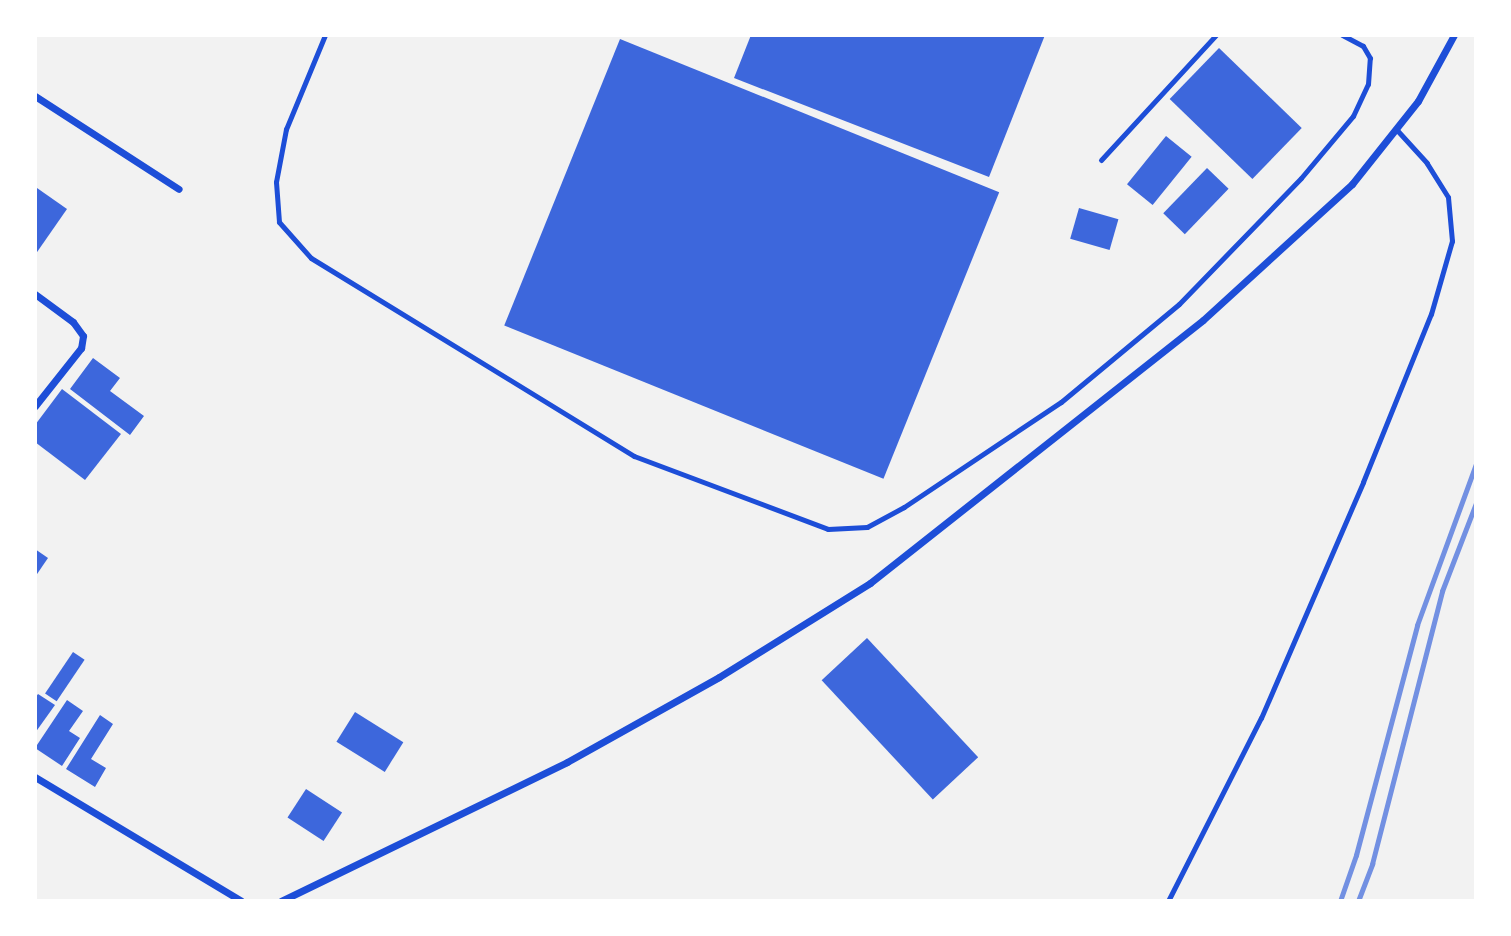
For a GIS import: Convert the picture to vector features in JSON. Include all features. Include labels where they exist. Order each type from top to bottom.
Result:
[{"type":"street","points":[[281,901],[567,762],[719,677],[870,583],[1203,320],[1352,184],[1418,101],[1454,35]]},
{"type":"street","points":[[35,96],[179,189]]},
{"type":"street","points":[[35,294],[73,322],[83,336],[81,348],[35,405]]},
{"type":"street","points":[[35,777],[241,901]]},
{"type":"lane","points":[[325,35],[286,129],[276,182],[279,222],[311,258],[634,456],[828,528],[867,527],[904,507],[1061,402],[1179,304],[1301,178],[1353,116],[1368,85],[1370,58],[1363,46],[1342,35]]},
{"type":"lane","points":[[1101,159],[1216,35]]},
{"type":"lane","points":[[1168,901],[1261,718],[1363,482],[1431,314],[1452,241],[1448,197],[1427,163],[1396,129]]},
{"type":"building","points":[[751,35],[1045,35],[989,177],[734,78]]},
{"type":"building","points":[[620,39],[999,192],[883,479],[504,325]]},
{"type":"building","points":[[1219,48],[1302,128],[1252,179],[1170,99]]},
{"type":"building","points":[[1166,136],[1192,157],[1153,205],[1127,184]]},
{"type":"building","points":[[1207,168],[1229,189],[1185,234],[1163,213]]},
{"type":"building","points":[[37,188],[67,209],[35,255],[35,191]]},
{"type":"building","points":[[1079,208],[1118,219],[1110,250],[1070,239]]},
{"type":"building","points":[[93,358],[120,378],[110,391],[144,416],[130,435],[70,389]]},
{"type":"building","points":[[62,389],[121,434],[85,480],[35,442],[35,425]]},
{"type":"building","points":[[35,549],[48,558],[35,577]]},
{"type":"building","points":[[867,638],[978,757],[933,799],[822,680]]},
{"type":"building","points":[[73,652],[85,660],[57,701],[45,693]]},
{"type":"building","points":[[38,694],[55,705],[35,733],[35,698]]},
{"type":"building","points":[[67,700],[83,711],[69,731],[80,738],[62,766],[35,748]]},
{"type":"building","points":[[355,712],[403,742],[385,772],[336,742]]},
{"type":"building","points":[[100,715],[113,724],[91,759],[106,768],[95,787],[66,769]]},
{"type":"building","points":[[306,789],[342,812],[324,841],[287,818]]},
{"type":"railway","points":[[1340,901],[1356,855],[1417,625],[1476,464]]},
{"type":"railway","points":[[1358,901],[1372,864],[1442,591],[1476,503]]}]
